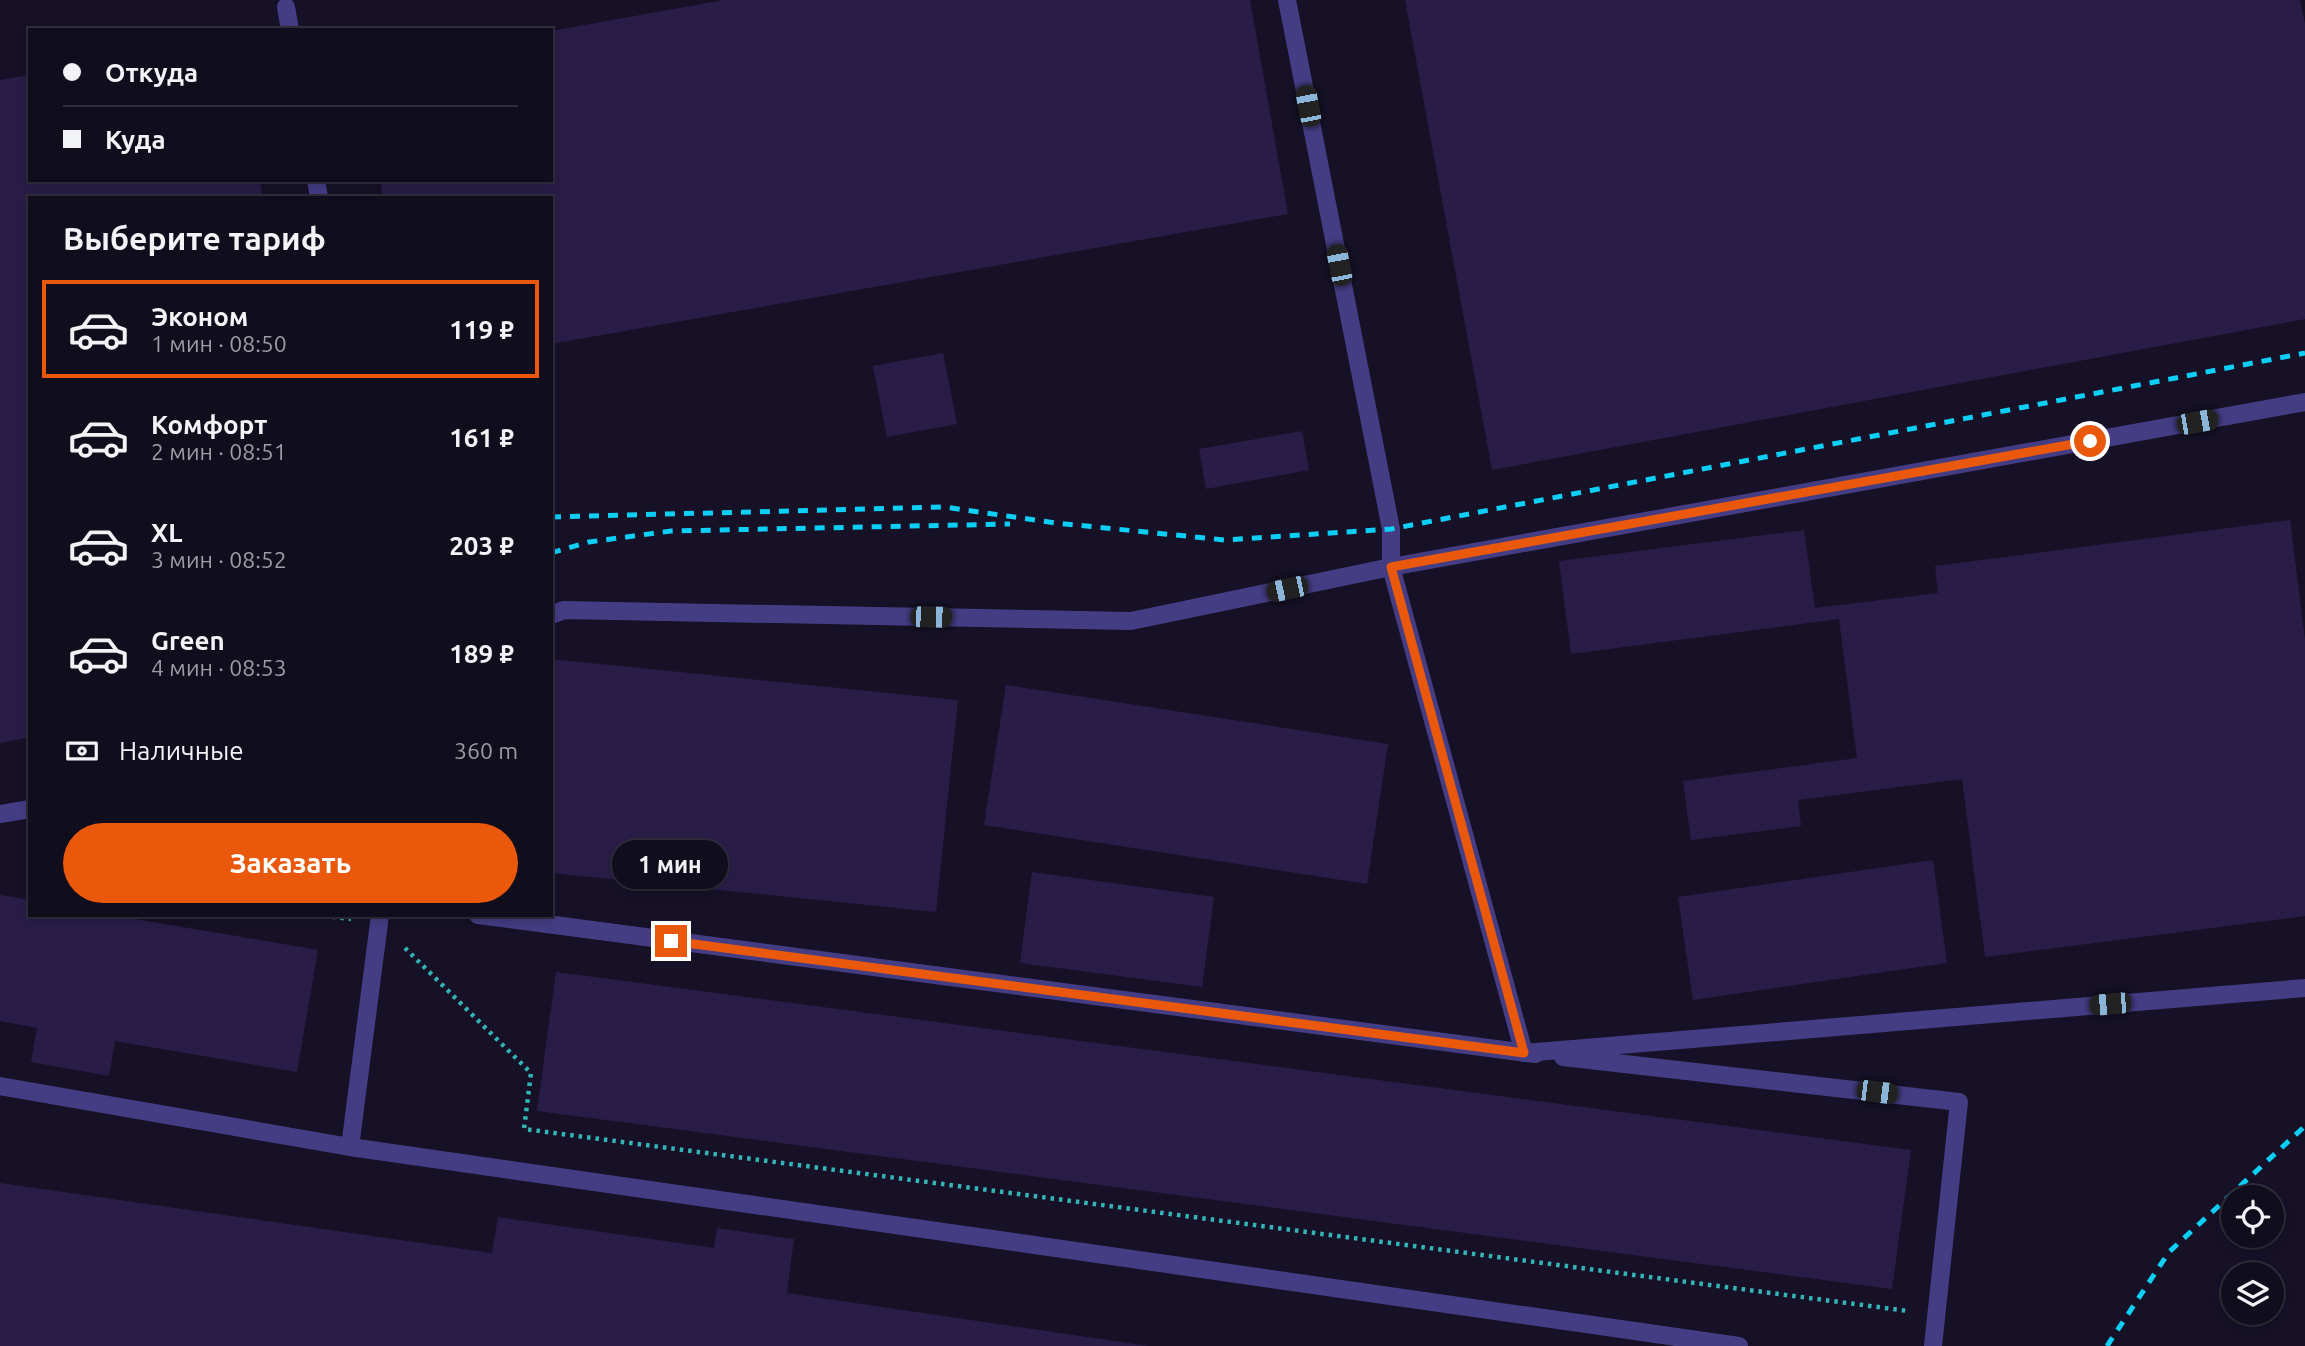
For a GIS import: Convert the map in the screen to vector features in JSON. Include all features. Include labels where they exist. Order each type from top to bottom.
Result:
[{"type":"lane","points":[[1287,0],[1391,529],[1391,567],[1524,1053]]},
{"type":"lane","points":[[286,7],[290,28]]},
{"type":"lane","points":[[553,614],[564,610],[1130,621],[1391,567],[2305,402]]},
{"type":"lane","points":[[0,814],[28,809]]},
{"type":"lane","points":[[493,917],[1524,1053],[1959,1102],[1933,1346]]},
{"type":"lane","points":[[350,1147],[380,919]]},
{"type":"lane","points":[[1524,1053],[2305,988]]},
{"type":"lane","points":[[0,1086],[350,1147],[1739,1346]]},
{"type":"path","points":[[348,917],[380,919],[531,1073],[524,1129],[1937,1315]]},
{"type":"building","points":[[724,0],[1250,0],[1288,214],[553,344],[553,196],[383,196],[380,182],[553,182],[553,31]]},
{"type":"building","points":[[1405,0],[2300,0],[2305,24],[2305,319],[1492,470]]},
{"type":"building","points":[[28,75],[28,182],[260,182],[263,196],[28,196],[28,737],[0,743],[0,80]]},
{"type":"building","points":[[943,353],[957,424],[887,437],[873,366]]},
{"type":"building","points":[[1302,431],[1309,470],[1206,489],[1199,449]]},
{"type":"building","points":[[2290,520],[2305,640],[2305,916],[1985,957],[1962,779],[1798,800],[1801,826],[1691,840],[1683,781],[1857,758],[1839,619],[1571,654],[1559,561],[1804,530],[1815,608],[1938,593],[1935,566]]},
{"type":"building","points":[[553,659],[958,700],[936,912],[553,873]]},
{"type":"building","points":[[1006,685],[1388,744],[1367,884],[984,825]]},
{"type":"building","points":[[1933,860],[1947,963],[1693,1000],[1678,897]]},
{"type":"building","points":[[1032,872],[1214,897],[1202,987],[1020,963]]},
{"type":"building","points":[[0,895],[28,900],[28,917],[136,917],[318,950],[297,1072],[115,1041],[109,1076],[31,1062],[37,1028],[0,1021]]},
{"type":"building","points":[[556,972],[1911,1150],[1892,1289],[537,1111]]},
{"type":"building","points":[[0,1183],[492,1253],[498,1217],[714,1248],[717,1228],[794,1239],[787,1293],[1148,1346],[0,1346]]},
{"type":"railway","points":[[553,517],[944,507],[1056,523],[1225,540],[1391,529],[2305,353]]},
{"type":"railway","points":[[553,552],[589,542],[671,531],[1010,524]]},
{"type":"railway","points":[[2107,1346],[2169,1252],[2305,1126]]},
{"type":"route","points":[[671,941],[1524,1053],[1391,567],[2090,441]]}]
